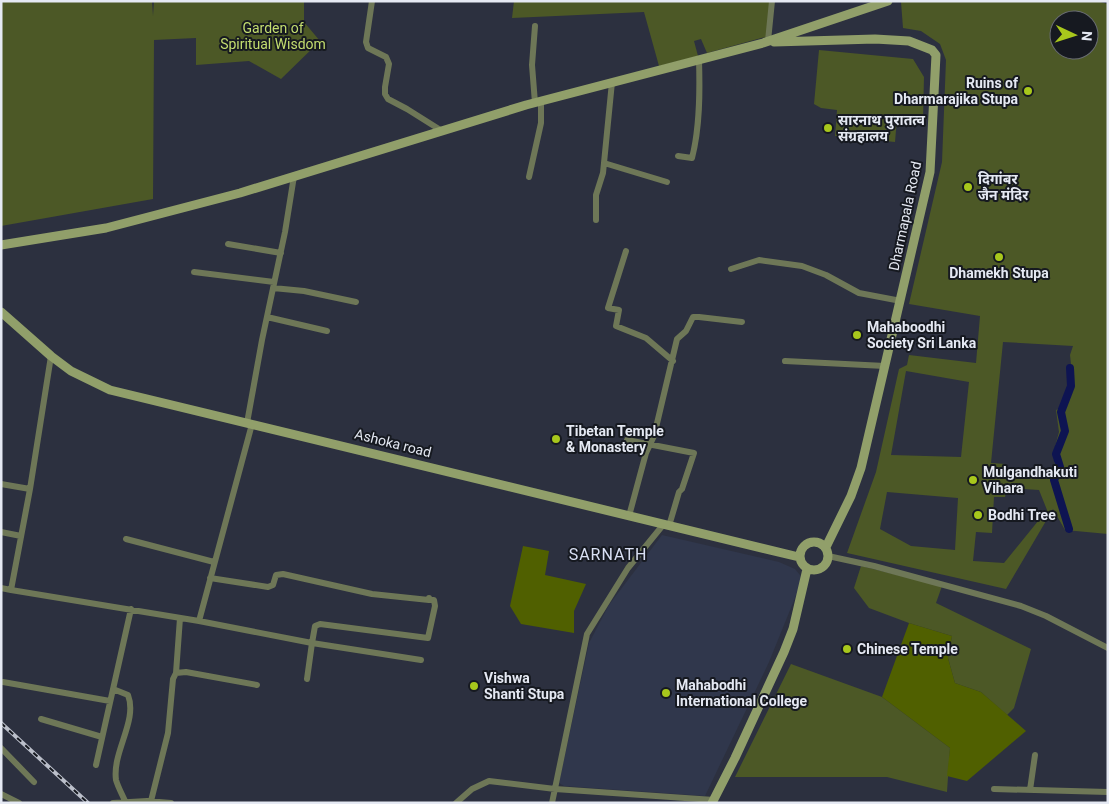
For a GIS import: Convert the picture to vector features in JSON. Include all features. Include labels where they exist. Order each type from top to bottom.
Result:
[{"type":"street","points":[[372,1],[366,42],[368,48],[386,58],[389,64],[385,94],[388,99],[442,131]]},
{"type":"street","points":[[765,42],[772,1]]},
{"type":"street","points":[[1,245],[106,228],[240,193],[538,102],[765,42],[888,1]]},
{"type":"street","points":[[529,177],[541,123],[532,64],[535,26]]},
{"type":"street","name":"Dharmapala Road","points":[[765,42],[875,39],[909,41],[932,50],[936,55],[930,172],[857,480],[827,552]]},
{"type":"street","points":[[678,156],[692,158],[696,144],[700,88],[698,60]]},
{"type":"street","points":[[596,220],[596,195],[604,163],[612,82]]},
{"type":"street","points":[[604,163],[667,182]]},
{"type":"street","points":[[199,621],[250,424],[267,317],[281,253],[294,176]]},
{"type":"street","points":[[228,244],[281,253]]},
{"type":"street","points":[[626,251],[608,308],[619,310],[616,326],[646,338],[673,361]]},
{"type":"street","points":[[731,269],[758,260],[802,266],[822,272],[858,293],[901,300]]},
{"type":"street","points":[[194,272],[274,285],[356,302]]},
{"type":"street","name":"Ashoka road","points":[[1,312],[51,356],[72,371],[110,390],[800,557]]},
{"type":"street","points":[[267,317],[326,331]]},
{"type":"street","points":[[629,516],[646,453],[654,436],[677,339],[688,329],[693,317],[742,322]]},
{"type":"street","points":[[11,590],[30,489],[51,356]]},
{"type":"street","points":[[785,362],[885,366]]},
{"type":"street","points":[[552,803],[586,634],[628,568],[666,526],[679,492],[682,489],[694,453],[627,440]]},
{"type":"street","points":[[1,484],[30,489]]},
{"type":"street","points":[[1,532],[21,536]]},
{"type":"street","points":[[126,539],[214,562]]},
{"type":"street","points":[[827,552],[828,561],[821,568],[807,569],[801,562],[802,548],[809,542],[818,542],[827,552],[1021,606],[1046,616],[1108,648]]},
{"type":"street","points":[[456,803],[472,789],[489,781],[555,789],[713,801],[784,652],[793,629],[807,569]]},
{"type":"street","points":[[210,578],[268,588],[273,585],[276,575],[283,574],[372,594],[434,600],[435,606],[428,638],[320,624],[315,626],[307,680]]},
{"type":"street","points":[[1,588],[131,608],[312,643],[421,660]]},
{"type":"street","points":[[96,765],[131,608]]},
{"type":"street","points":[[151,801],[168,733],[173,679],[176,673],[180,618]]},
{"type":"street","points":[[176,673],[186,672],[257,685]]},
{"type":"street","points":[[4,682],[110,701]]},
{"type":"street","points":[[113,689],[128,695],[130,702],[130,714],[116,764],[116,779],[125,802]]},
{"type":"street","points":[[41,719],[102,737]]},
{"type":"street","points":[[1,748],[34,782]]},
{"type":"street","points":[[1030,790],[1035,755]]},
{"type":"street","points":[[994,789],[1108,792]]},
{"type":"street","points":[[1,794],[19,803]]},
{"type":"street","points":[[113,803],[151,801],[171,803]]},
{"type":"shaded area","name":"Mahabodhi International College","points":[[662,535],[779,562],[795,569],[800,575],[801,583],[769,662],[705,796],[564,786],[559,783],[589,643],[609,605]]},
{"type":"green space","name":"Garden of Spiritual Wisdom","points":[[1,1],[152,1],[153,16],[154,1],[304,1],[304,22],[320,41],[281,79],[249,61],[196,65],[196,38],[154,40],[153,199],[1,226]]},
{"type":"green space","points":[[514,1],[769,1],[769,36],[707,53],[701,39],[694,41],[698,56],[659,66],[644,12],[512,18]]},
{"type":"green space","points":[[904,1],[1096,1],[1108,4],[1108,534],[1065,530],[1053,509],[1006,589],[847,553],[876,472],[899,369],[907,365],[909,355],[976,363],[980,316],[909,304],[942,162],[946,60],[940,44],[921,31],[903,28],[901,2]],"holes":[[[1003,342],[1073,346],[1070,355],[1073,382],[1067,405],[1056,410],[1059,432],[1053,454],[1055,467],[1051,471],[1006,469],[1006,464],[991,463]],[[906,371],[969,382],[961,457],[891,455]],[[1007,488],[1039,490],[1047,510],[1004,563],[973,561],[976,532],[992,533],[994,497],[1005,497]],[[887,492],[958,498],[955,550],[911,546],[880,529]]]},
{"type":"green space","points":[[819,50],[913,59],[924,77],[923,119],[897,118],[895,142],[835,136],[837,110],[821,108],[814,104]]},
{"type":"green space","points":[[523,546],[549,551],[545,575],[586,584],[574,611],[574,633],[521,624],[510,606]]},
{"type":"green space","points":[[861,566],[942,586],[936,603],[1031,649],[1014,708],[1007,715],[981,692],[955,683],[948,658],[952,636],[869,608],[854,588]]},
{"type":"green space","points":[[909,623],[952,636],[948,658],[955,683],[981,692],[1026,731],[967,781],[947,776],[950,748],[882,697]]},
{"type":"green space","points":[[791,664],[882,697],[950,748],[947,792],[887,777],[735,777]]},
{"type":"waterway","points":[[1069,529],[1054,480],[1060,467],[1056,454],[1065,431],[1061,412],[1071,386],[1070,368]]},
{"type":"railway","points":[[1,723],[88,803]]},
{"type":"place","name":"Ruins of Dharmarajika Stupa","points":[[1028,91]]},
{"type":"place","name":"सारनाथ पुरातत्व संग्रहालय","points":[[828,128]]},
{"type":"place","name":"दिगांबर जैन मंदिर","points":[[968,187]]},
{"type":"place","name":"Dhamekh Stupa","points":[[999,257]]},
{"type":"place","name":"Mahaboodhi Society Sri Lanka","points":[[857,335]]},
{"type":"place","name":"Tibetan Temple & Monastery","points":[[556,439]]},
{"type":"place","name":"Mulgandhakuti Vihara","points":[[973,480]]},
{"type":"place","name":"Bodhi Tree","points":[[978,515]]},
{"type":"place","name":"Chinese Temple","points":[[847,649]]},
{"type":"place","name":"Vishwa Shanti Stupa","points":[[474,686]]},
{"type":"place","name":"Mahabodhi International College","points":[[666,693]]},
{"type":"district","name":"SARNATH","points":[[608,554]]}]
